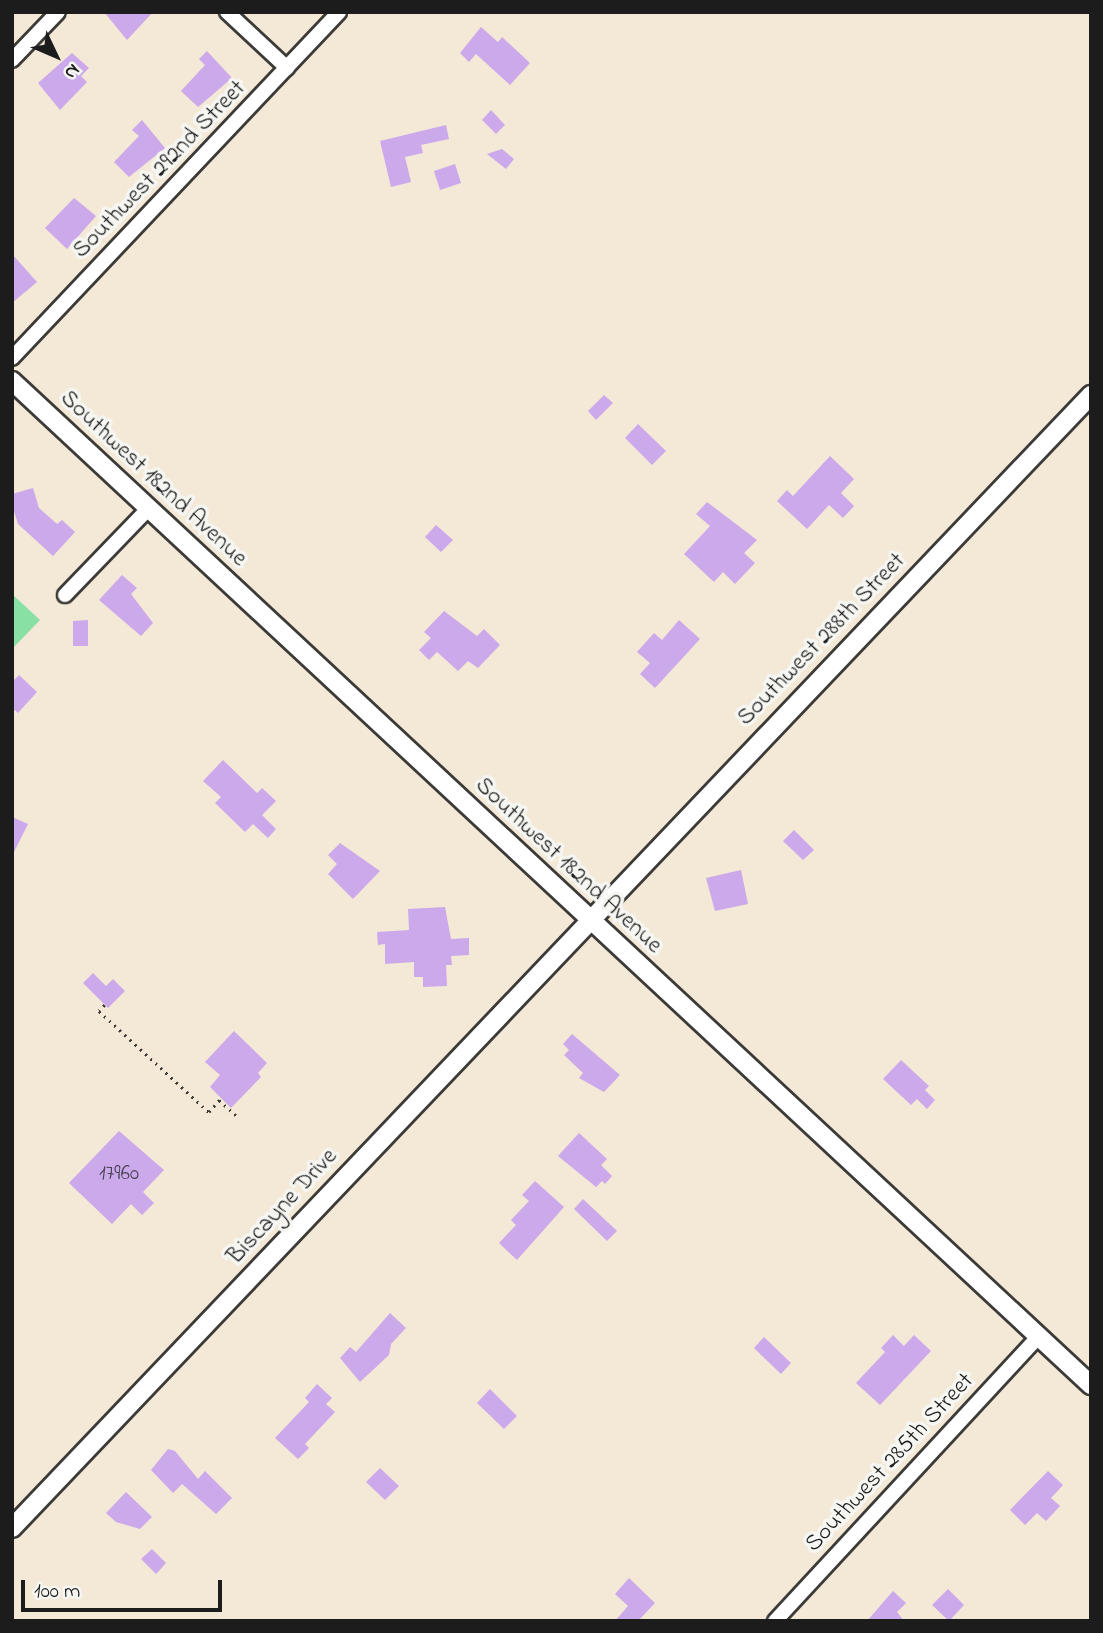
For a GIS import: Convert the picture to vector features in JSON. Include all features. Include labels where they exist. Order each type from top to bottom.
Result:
[{"type":"street","points":[[12,61],[58,12]]},
{"type":"street","points":[[227,12],[288,68]]},
{"type":"street","name":"Southwest 292nd Street","points":[[12,358],[340,12]]},
{"type":"street","name":"Southwest 182nd Avenue","points":[[12,381],[1091,1385]]},
{"type":"street","name":"Southwest 288th Street","points":[[589,919],[1091,395]]},
{"type":"street","points":[[65,595],[149,508]]},
{"type":"street","name":"Biscayne Drive","points":[[12,1528],[589,919]]},
{"type":"street","name":"Southwest 285th Street","points":[[775,1621],[1039,1336]]},
{"type":"path","points":[[105,1005],[99,1012],[209,1112],[219,1100],[239,1118]]},
{"type":"green space","points":[[12,594],[40,620],[12,649]]},
{"type":"building","points":[[104,12],[153,12],[127,40]]},
{"type":"building","points":[[481,27],[498,42],[502,37],[530,63],[510,85],[476,54],[469,62],[460,53]]},
{"type":"building","points":[[207,51],[232,78],[198,107],[181,91],[205,65],[199,59]]},
{"type":"building","points":[[72,53],[89,68],[81,76],[87,82],[60,110],[38,83]]},
{"type":"building","points":[[491,110],[505,125],[496,134],[482,120]]},
{"type":"building","points":[[142,120],[165,148],[129,177],[114,162],[139,136],[132,130]]},
{"type":"building","points":[[446,125],[449,139],[421,145],[423,153],[405,157],[411,182],[391,187],[380,141]]},
{"type":"building","points":[[502,149],[514,159],[506,169],[487,154]]},
{"type":"building","points":[[455,164],[461,183],[440,190],[434,171]]},
{"type":"building","points":[[74,198],[96,216],[67,249],[45,228]]},
{"type":"building","points":[[12,254],[37,282],[12,303]]},
{"type":"building","points":[[604,395],[613,403],[596,420],[588,411]]},
{"type":"building","points":[[638,424],[666,451],[652,465],[625,438]]},
{"type":"building","points":[[830,456],[854,479],[841,493],[854,506],[843,518],[829,505],[807,529],[777,501],[787,490],[793,496]]},
{"type":"building","points":[[33,488],[39,508],[57,524],[62,520],[75,532],[53,556],[18,524],[12,505],[12,494]]},
{"type":"building","points":[[707,502],[757,540],[744,553],[755,563],[735,584],[723,572],[714,582],[684,554],[710,526],[696,514]]},
{"type":"building","points":[[436,525],[453,540],[441,552],[425,537]]},
{"type":"building","points":[[122,575],[137,588],[131,594],[153,623],[141,636],[99,600]]},
{"type":"building","points":[[444,611],[477,636],[484,629],[500,645],[478,668],[468,661],[458,671],[437,652],[429,660],[419,650],[431,638],[424,632]]},
{"type":"building","points":[[88,620],[88,646],[73,646],[73,621]]},
{"type":"building","points":[[679,620],[700,639],[655,688],[640,674],[650,663],[637,652],[654,633],[662,640]]},
{"type":"building","points":[[19,675],[37,692],[18,713],[12,708],[12,682]]},
{"type":"building","points":[[223,760],[257,793],[262,788],[276,801],[262,815],[276,829],[268,838],[253,824],[245,832],[215,803],[221,797],[203,781]]},
{"type":"building","points":[[12,817],[28,824],[12,856]]},
{"type":"building","points":[[794,830],[814,850],[803,860],[783,841]]},
{"type":"building","points":[[340,843],[380,871],[353,899],[328,874],[337,864],[328,855]]},
{"type":"building","points":[[741,870],[748,904],[715,911],[706,878]]},
{"type":"building","points":[[445,907],[451,939],[469,938],[469,955],[451,956],[452,965],[446,965],[447,986],[423,987],[423,977],[414,977],[414,962],[385,964],[385,944],[378,945],[377,932],[409,930],[408,909]]},
{"type":"building","points":[[93,973],[106,986],[113,979],[125,991],[108,1008],[83,983]]},
{"type":"building","points":[[234,1031],[267,1063],[258,1073],[261,1077],[231,1108],[210,1087],[220,1075],[205,1062]]},
{"type":"building","points":[[572,1034],[620,1075],[604,1092],[579,1078],[583,1073],[564,1055],[569,1050],[563,1044]]},
{"type":"building","points":[[901,1060],[929,1086],[925,1090],[935,1100],[927,1109],[917,1099],[911,1105],[883,1079]]},
{"type":"building","points":[[119,1131],[164,1170],[143,1192],[154,1203],[142,1215],[131,1204],[112,1224],[69,1183]]},
{"type":"building","points":[[579,1133],[607,1159],[601,1165],[612,1176],[605,1184],[602,1181],[596,1187],[558,1156]]},
{"type":"building","points":[[535,1181],[564,1207],[517,1260],[499,1243],[516,1225],[511,1220],[529,1201],[522,1195]]},
{"type":"building","points":[[583,1199],[617,1231],[607,1241],[574,1209]]},
{"type":"building","points":[[390,1313],[406,1328],[391,1344],[389,1355],[360,1382],[340,1358],[350,1347],[356,1352]]},
{"type":"building","points":[[893,1335],[904,1346],[914,1335],[931,1351],[880,1405],[856,1383],[885,1352],[881,1348]]},
{"type":"building","points":[[764,1337],[791,1363],[781,1374],[754,1348]]},
{"type":"building","points":[[317,1384],[332,1398],[326,1404],[335,1412],[305,1444],[309,1448],[298,1459],[275,1438],[309,1402],[305,1398]]},
{"type":"building","points":[[490,1389],[517,1416],[504,1429],[477,1403]]},
{"type":"building","points":[[168,1449],[175,1451],[198,1479],[205,1471],[232,1498],[216,1514],[182,1484],[173,1493],[151,1470]]},
{"type":"building","points":[[380,1468],[399,1486],[385,1500],[366,1482]]},
{"type":"building","points":[[1048,1471],[1063,1485],[1051,1498],[1060,1506],[1046,1521],[1037,1513],[1025,1525],[1010,1510]]},
{"type":"building","points":[[126,1492],[152,1517],[140,1529],[116,1522],[106,1513]]},
{"type":"building","points":[[152,1549],[166,1563],[156,1574],[141,1559]]},
{"type":"building","points":[[629,1578],[655,1603],[638,1621],[615,1621],[628,1606],[615,1594]]},
{"type":"building","points":[[948,1589],[964,1605],[949,1621],[932,1605]]},
{"type":"building","points":[[893,1591],[906,1603],[897,1612],[904,1621],[867,1621]]}]
